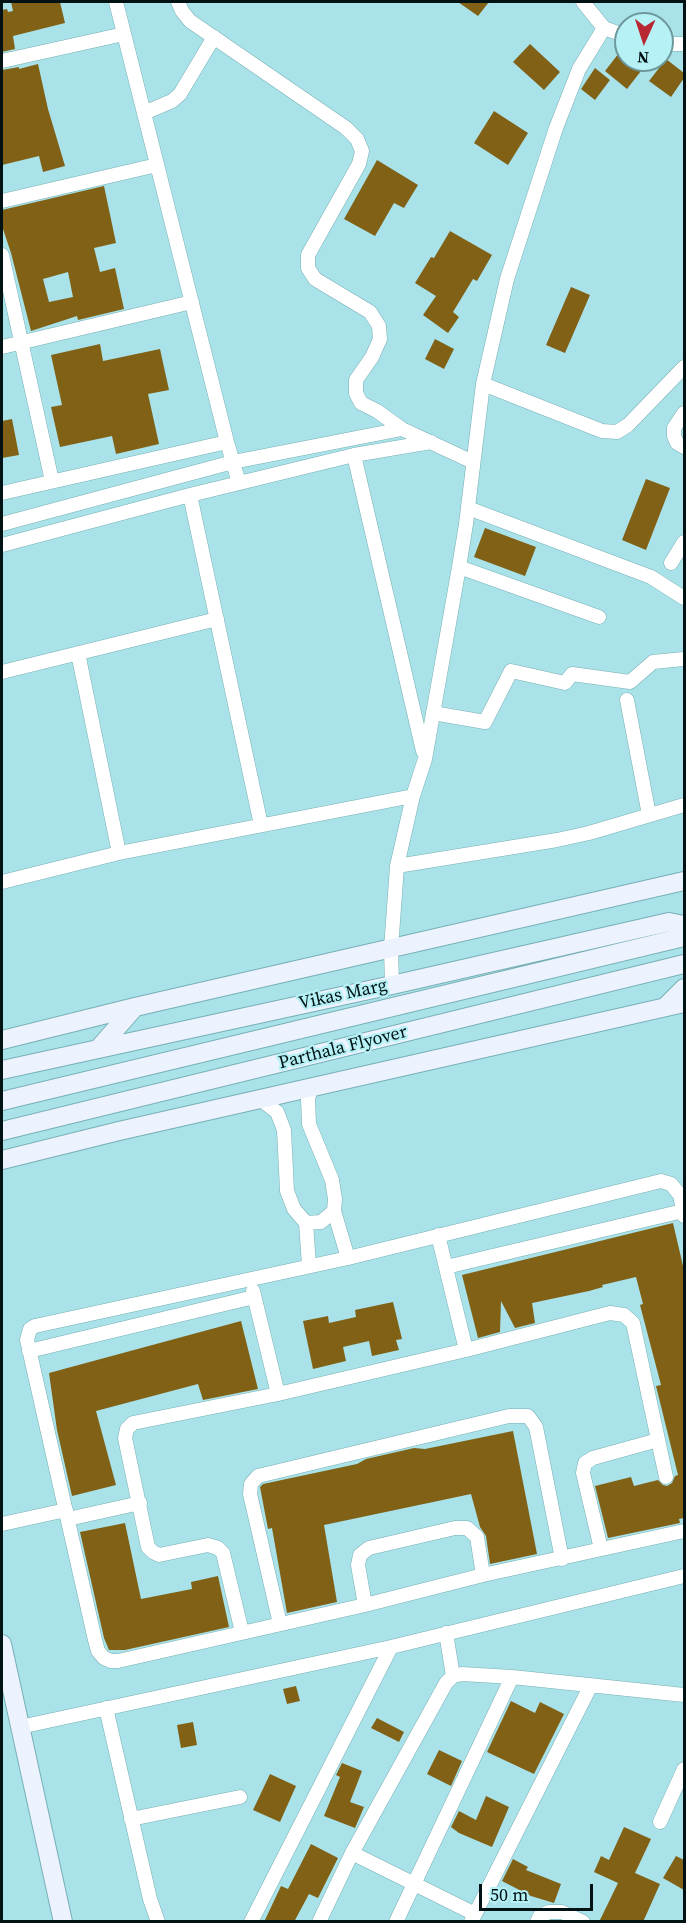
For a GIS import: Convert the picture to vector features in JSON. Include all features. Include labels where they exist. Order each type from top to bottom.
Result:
[{"type":"main road","points":[[2,1040],[135,1007],[684,881]]},
{"type":"main road","name":"Vikas Marg","points":[[2,1070],[669,922],[684,933]]},
{"type":"main road","name":"Parthala Flyover","points":[[2,1101],[684,933]]},
{"type":"main road","name":"Parthala Flyover","points":[[2,1131],[684,964]]},
{"type":"main road","points":[[665,1007],[684,988]]},
{"type":"main road","points":[[2,1160],[261,1100],[309,1102],[684,1003]]},
{"type":"main road","points":[[99,1048],[135,1007]]},
{"type":"main road","points":[[57,1026],[64,1056]]},
{"type":"main road","points":[[2,1644],[63,1922]]},
{"type":"street","points":[[116,2],[227,442],[240,483]]},
{"type":"street","points":[[178,2],[190,21],[346,128],[357,139],[362,151],[359,164],[308,255],[308,268],[315,279],[370,312],[379,326],[380,339],[372,357],[356,380],[356,393],[361,403],[402,429],[473,462]]},
{"type":"street","points":[[582,2],[604,28],[614,32]]},
{"type":"street","points":[[392,985],[391,948],[397,866],[433,713],[468,508],[483,384],[507,279],[556,128],[579,69],[604,28]]},
{"type":"street","points":[[2,62],[124,34]]},
{"type":"street","points":[[144,113],[172,101],[180,94],[214,38]]},
{"type":"street","points":[[2,201],[158,165]]},
{"type":"street","points":[[2,255],[52,481]]},
{"type":"street","points":[[2,347],[192,302]]},
{"type":"street","points":[[483,384],[602,431],[617,432],[628,425],[684,367]]},
{"type":"street","points":[[684,413],[674,428],[674,436],[677,442],[684,447]]},
{"type":"street","points":[[2,524],[233,462],[402,429]]},
{"type":"street","points":[[2,493],[227,442]]},
{"type":"street","points":[[2,545],[190,495],[354,455],[431,442]]},
{"type":"street","points":[[354,455],[424,759]]},
{"type":"street","points":[[190,495],[261,825]]},
{"type":"street","points":[[468,508],[651,577],[684,598]]},
{"type":"street","points":[[671,563],[684,542]]},
{"type":"street","points":[[459,567],[599,617]]},
{"type":"street","points":[[2,672],[217,619]]},
{"type":"street","points":[[78,653],[119,853]]},
{"type":"street","points":[[433,713],[485,722],[511,671],[565,682],[572,674],[630,682],[654,662],[684,660]]},
{"type":"street","points":[[627,700],[649,815]]},
{"type":"street","points":[[2,882],[119,853],[413,796]]},
{"type":"street","points":[[397,866],[557,840],[684,805]]},
{"type":"street","points":[[261,1100],[291,1128],[301,1126],[307,1120],[309,1102]]},
{"type":"street","points":[[309,1102],[287,1101],[280,1105],[280,1118],[284,1130],[287,1191],[294,1209],[306,1223],[309,1265]]},
{"type":"street","points":[[309,1102],[309,1124],[332,1180],[334,1211],[348,1258]]},
{"type":"street","points":[[446,1266],[684,1213],[680,1195],[671,1184],[661,1181],[348,1258],[35,1326],[30,1329],[29,1351],[95,1641],[98,1651],[104,1658],[118,1661],[365,1605],[483,1575],[684,1532]]},
{"type":"street","points":[[306,1223],[321,1222],[334,1211]]},
{"type":"street","points":[[438,1235],[466,1350]]},
{"type":"street","points":[[250,1278],[278,1394]]},
{"type":"street","points":[[29,1351],[254,1298]]},
{"type":"street","points":[[242,1632],[222,1552],[218,1548],[208,1545],[159,1554],[148,1547],[125,1438],[127,1430],[133,1423],[278,1394],[466,1350],[610,1313],[624,1315],[633,1323],[666,1477]]},
{"type":"street","points":[[280,1624],[250,1494],[251,1484],[258,1476],[509,1416],[528,1416],[536,1427],[562,1558]]},
{"type":"street","points":[[601,1550],[583,1473],[585,1463],[593,1458],[658,1440]]},
{"type":"street","points":[[2,1524],[140,1503]]},
{"type":"street","points":[[365,1605],[358,1565],[360,1555],[369,1548],[456,1528],[468,1528],[477,1537],[483,1575]]},
{"type":"street","points":[[20,1727],[391,1647],[684,1576]]},
{"type":"street","points":[[446,1633],[453,1676]]},
{"type":"street","points":[[251,1922],[391,1647]]},
{"type":"street","points":[[319,1922],[352,1853],[453,1676],[462,1674],[512,1677],[684,1695]]},
{"type":"street","points":[[396,1922],[512,1677]]},
{"type":"street","points":[[352,1853],[414,1884],[473,1918],[591,1685]]},
{"type":"street","points":[[106,1707],[150,1899],[158,1922]]},
{"type":"street","points":[[660,1822],[684,1769]]},
{"type":"street","points":[[132,1819],[240,1797]]},
{"type":"street","points":[[537,1922],[540,1916],[549,1912],[562,1912],[583,1922]]},
{"type":"building","points":[[11,2],[60,2],[65,23],[13,36],[15,49],[2,52],[2,10],[13,11]]},
{"type":"building","points":[[458,2],[489,2],[478,16]]},
{"type":"building","points":[[530,44],[560,72],[544,90],[513,62]]},
{"type":"building","points":[[614,59],[614,72],[640,72],[627,89],[605,71]]},
{"type":"building","points":[[38,64],[48,109],[65,166],[43,172],[39,156],[2,165],[2,70],[19,67],[19,69]]},
{"type":"building","points":[[674,65],[684,73],[684,78],[671,97],[649,81],[656,72],[674,72]]},
{"type":"building","points":[[595,68],[610,80],[595,100],[581,89]]},
{"type":"building","points":[[494,111],[528,133],[508,165],[474,143]]},
{"type":"building","points":[[377,160],[418,185],[404,208],[394,203],[375,236],[344,219]]},
{"type":"building","points":[[104,186],[116,243],[94,248],[100,272],[115,268],[124,309],[78,320],[77,316],[31,331],[2,226],[2,210]],"holes":[[[68,272],[73,297],[49,302],[43,279]]]},
{"type":"building","points":[[450,231],[492,255],[477,281],[473,279],[453,312],[459,317],[448,333],[423,315],[436,296],[415,283],[431,257],[434,258]]},
{"type":"building","points":[[571,287],[590,295],[565,353],[546,345]]},
{"type":"building","points":[[435,339],[454,349],[444,369],[425,359]]},
{"type":"building","points":[[100,344],[103,361],[160,349],[169,390],[148,394],[159,444],[116,454],[112,436],[60,447],[51,407],[62,405],[51,355]]},
{"type":"building","points":[[12,419],[19,455],[2,458],[2,421]]},
{"type":"building","points":[[646,479],[670,488],[646,550],[622,540]]},
{"type":"building","points":[[485,528],[536,547],[525,576],[474,557]]},
{"type":"building","points":[[673,1223],[684,1270],[684,1518],[679,1519],[680,1523],[608,1538],[595,1486],[631,1477],[634,1486],[658,1480],[667,1486],[678,1475],[656,1386],[661,1385],[640,1305],[643,1304],[636,1277],[602,1285],[603,1287],[589,1291],[532,1303],[535,1323],[515,1328],[501,1301],[500,1332],[478,1338],[462,1275]]},
{"type":"building","points":[[393,1302],[402,1339],[396,1340],[399,1350],[372,1356],[369,1341],[343,1347],[346,1361],[313,1369],[303,1321],[328,1316],[329,1323],[356,1317],[355,1310]]},
{"type":"building","points":[[241,1321],[258,1389],[203,1400],[198,1384],[96,1411],[116,1485],[72,1496],[57,1430],[49,1373]]},
{"type":"building","points":[[513,1431],[537,1554],[490,1564],[486,1536],[480,1527],[471,1494],[324,1525],[337,1602],[287,1613],[272,1528],[268,1529],[260,1487],[263,1484],[357,1464],[366,1459],[414,1448],[425,1449]]},
{"type":"building","points":[[125,1523],[141,1599],[192,1589],[191,1582],[218,1576],[229,1627],[125,1650],[109,1650],[104,1638],[80,1532]]},
{"type":"building","points":[[296,1686],[300,1701],[287,1704],[283,1689]]},
{"type":"building","points":[[511,1701],[535,1713],[540,1702],[564,1714],[534,1774],[487,1752]]},
{"type":"building","points":[[377,1718],[404,1732],[399,1742],[371,1728]]},
{"type":"building","points":[[193,1722],[197,1745],[181,1748],[177,1725]]},
{"type":"building","points":[[439,1750],[462,1761],[451,1786],[427,1774]]},
{"type":"building","points":[[342,1763],[362,1771],[350,1802],[364,1807],[355,1828],[324,1816],[340,1777],[336,1775]]},
{"type":"building","points":[[270,1774],[296,1786],[280,1822],[253,1810]]},
{"type":"building","points":[[486,1796],[509,1807],[492,1847],[459,1833],[451,1827],[459,1811],[476,1820]]},
{"type":"building","points":[[624,1827],[651,1839],[635,1873],[660,1884],[643,1922],[599,1922],[618,1883],[594,1872],[601,1856],[609,1860]]},
{"type":"building","points":[[311,1844],[338,1858],[318,1898],[309,1894],[294,1922],[264,1922],[281,1886],[288,1889]]},
{"type":"building","points":[[676,1856],[684,1860],[684,1890],[663,1878]]},
{"type":"building","points":[[513,1859],[528,1867],[526,1870],[561,1884],[554,1903],[531,1896],[502,1881]]}]
